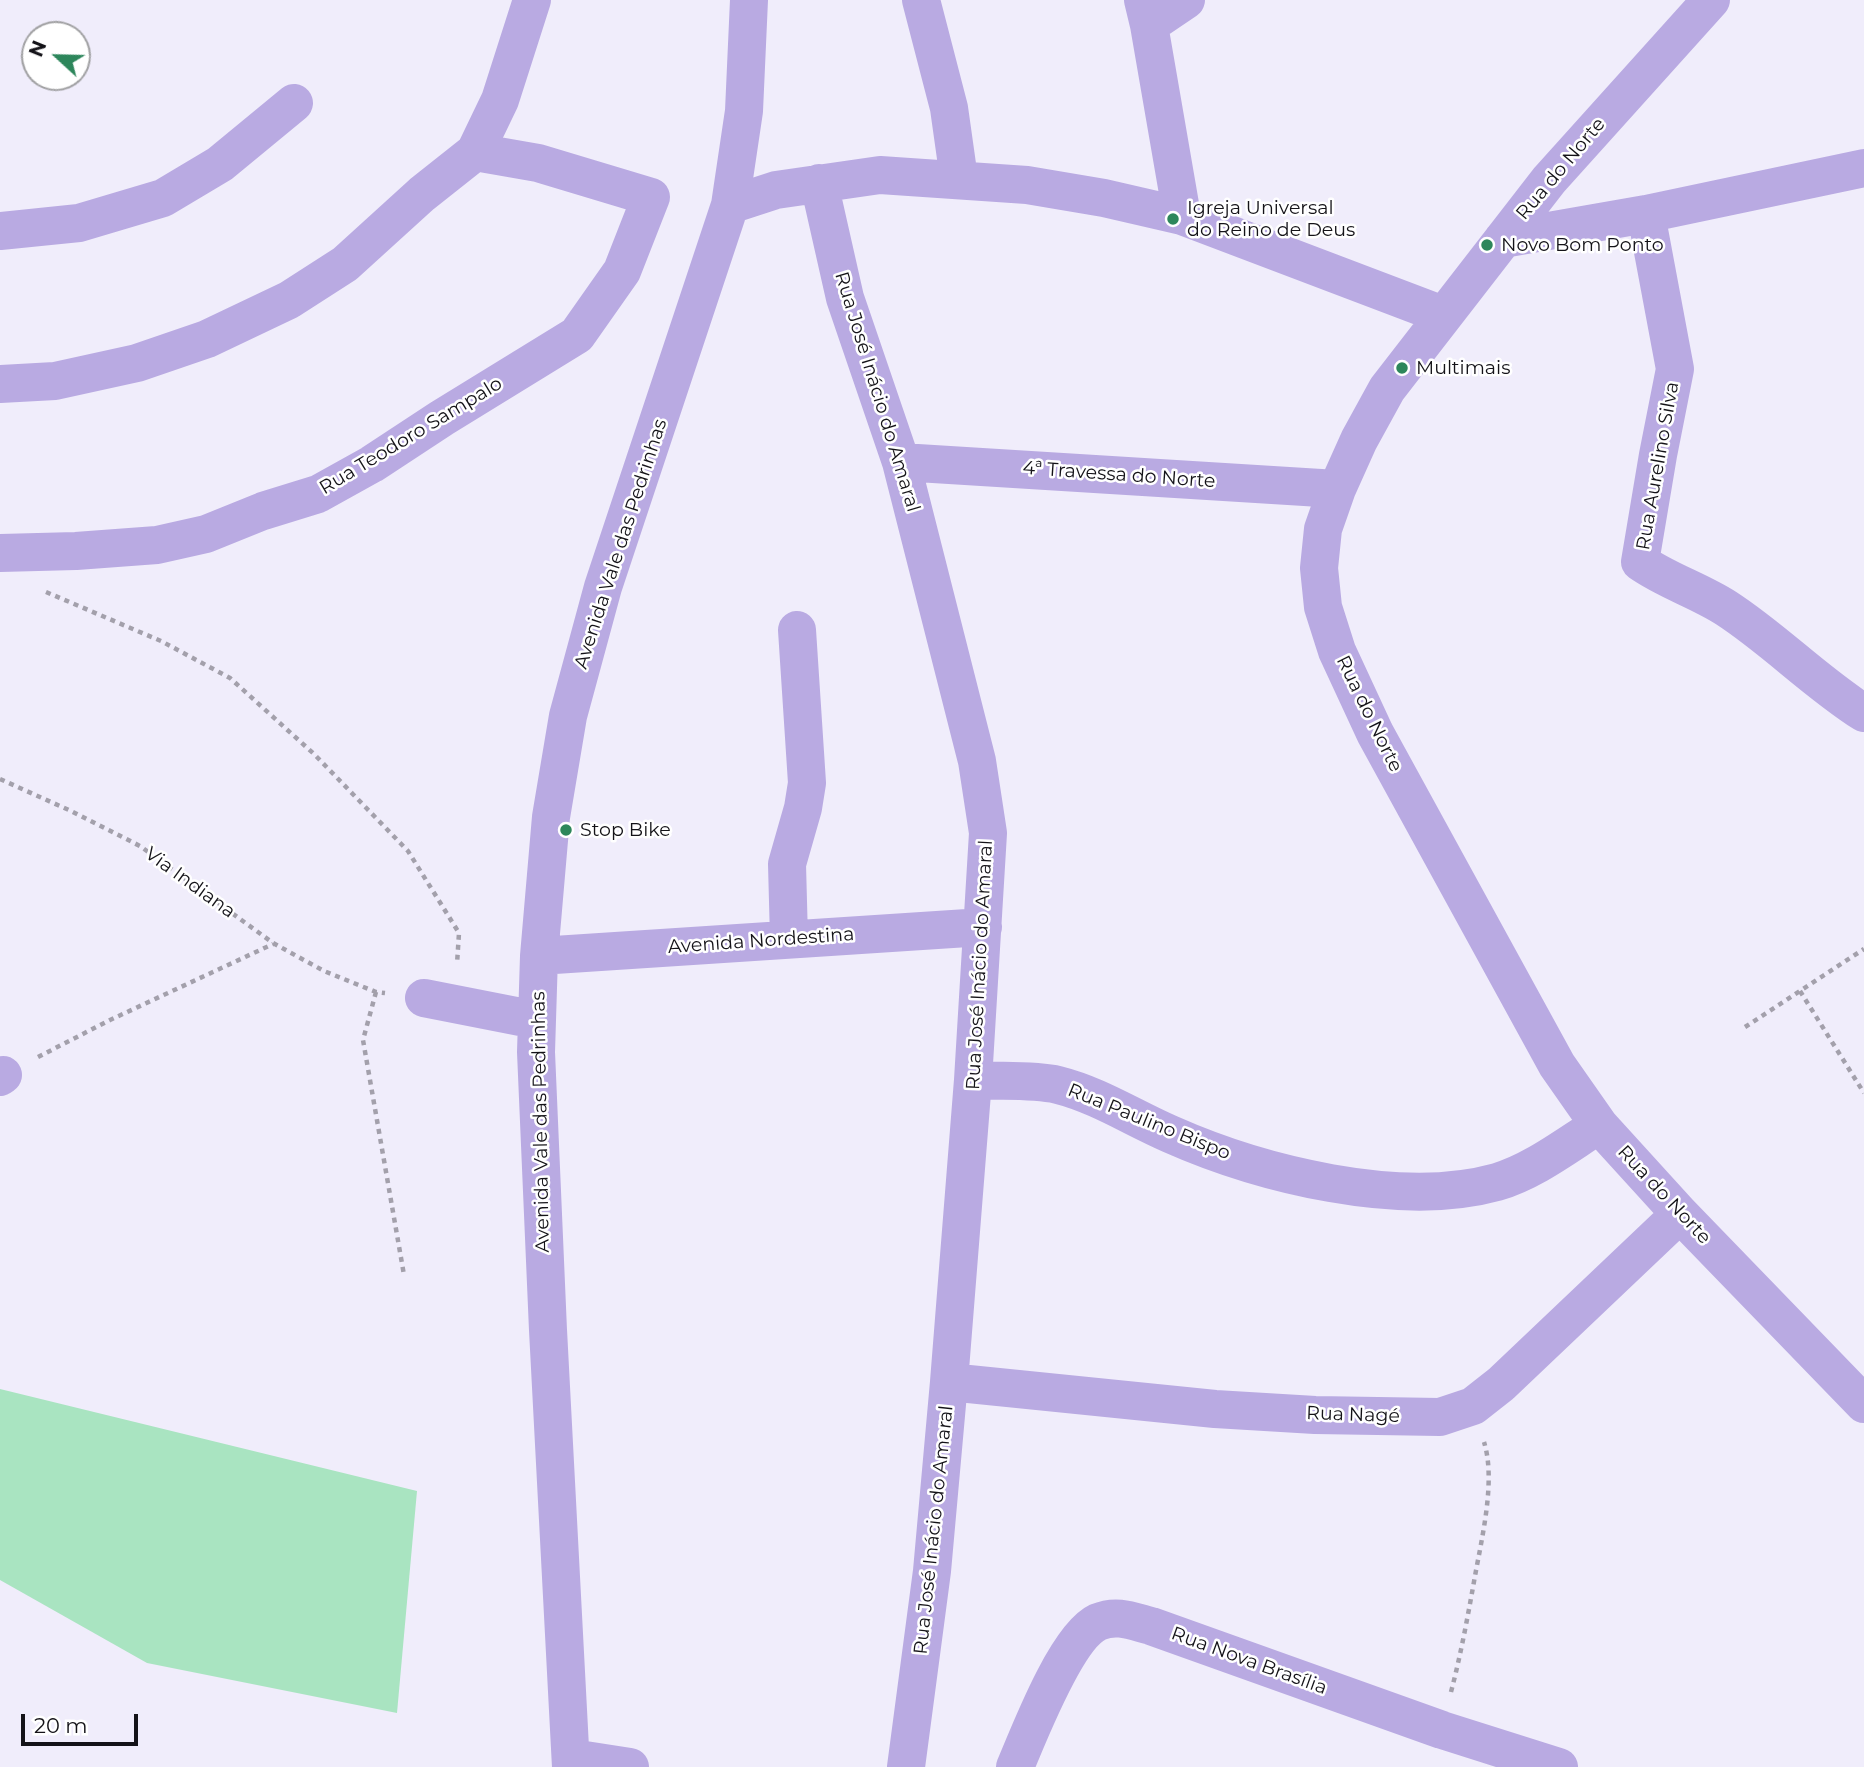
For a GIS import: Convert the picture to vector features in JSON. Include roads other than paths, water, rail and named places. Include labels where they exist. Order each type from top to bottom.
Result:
[{"type":"street","points":[[0,383],[55,380],[137,363],[207,339],[289,300],[345,264],[422,194],[475,152],[500,100],[532,0]]},
{"type":"street","name":"Avenida Vale das Pedrinhas","points":[[571,1762],[548,1330],[527,1018],[539,956],[551,817],[568,716],[603,587],[730,205],[744,111],[749,0]]},
{"type":"street","points":[[921,0],[949,108],[959,179]]},
{"type":"street","points":[[1182,216],[1146,12],[1186,0]]},
{"type":"street","name":"Rua do Norte","points":[[1711,0],[1549,180],[1387,389],[1359,440],[1337,489],[1323,530],[1319,568],[1323,607],[1337,651],[1375,733],[1557,1065],[1599,1125],[1680,1214],[1864,1404]]},
{"type":"street","points":[[0,231],[79,223],[163,198],[220,164],[294,103]]},
{"type":"street","name":"Rua Teodoro Sampalo","points":[[0,553],[157,545],[206,534],[263,511],[318,494],[372,464],[577,335],[622,271],[651,197],[538,163],[475,152]]},
{"type":"street","points":[[1503,239],[1646,214],[1864,168]]},
{"type":"street","points":[[730,205],[776,190],[880,175],[1040,187],[1182,216],[1443,315]]},
{"type":"street","name":"Rua José Inácio do Amaral","points":[[818,183],[845,298],[901,461],[977,761],[988,833],[973,1080],[917,1766]]},
{"type":"street","name":"Rua Aurelino Silva","points":[[1646,214],[1675,369],[1640,562],[1662,577],[1689,586],[1728,609],[1852,705]]},
{"type":"street","name":"4ª Travessa do Norte","points":[[901,461],[1337,489]]},
{"type":"street","points":[[789,939],[787,864],[803,808],[807,783],[797,630]]},
{"type":"street","name":"Avenida Nordestina","points":[[539,956],[983,927]]},
{"type":"street","points":[[452,1003],[527,1018]]},
{"type":"street","name":"Rua Paulino Bispo","points":[[973,1080],[1055,1084],[1090,1094],[1173,1136],[1259,1166],[1301,1177],[1399,1191],[1453,1190],[1498,1181],[1539,1163],[1599,1125]]},
{"type":"street","name":"Rua Nagé","points":[[949,1382],[1215,1409],[1315,1415],[1440,1417],[1474,1406],[1501,1384],[1680,1214]]},
{"type":"street","name":"Rua Nova Brasília","points":[[1015,1767],[1045,1697],[1083,1634],[1097,1623],[1118,1617],[1151,1626],[1442,1730],[1559,1767]]},
{"type":"street","points":[[571,1762],[630,1767]]},
{"type":"place","name":"Igreja Universal do Reino de Deus","points":[[1173,219]]},
{"type":"place","name":"Novo Bom Ponto","points":[[1487,245]]},
{"type":"place","name":"Multimais","points":[[1402,368]]},
{"type":"place","name":"Stop Bike","points":[[566,830]]}]
